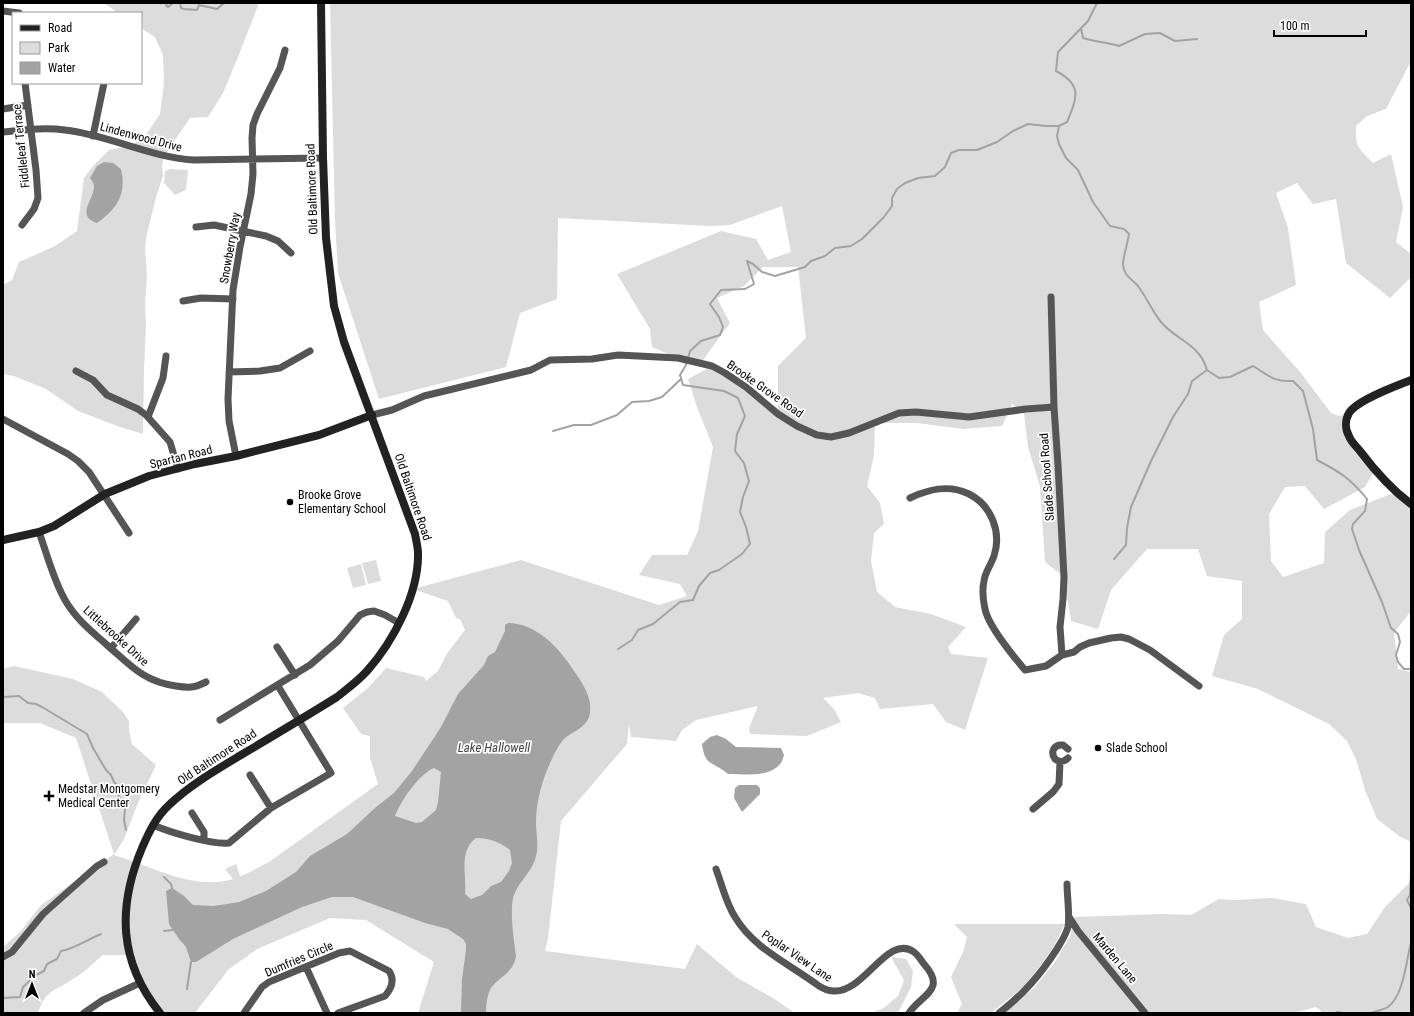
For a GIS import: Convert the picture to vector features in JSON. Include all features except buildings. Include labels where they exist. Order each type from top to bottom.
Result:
[{"type":"street","name":"Old Baltimore Road","points":[[160,1013],[140,983],[129,955],[125,920],[134,868],[152,825],[163,811],[182,793],[221,767],[337,697],[353,685],[377,658],[399,623],[412,593],[417,570],[418,552],[415,534],[344,342],[334,306],[326,238],[323,158],[321,3]]},
{"type":"street","name":"Snowberry Way","points":[[236,456],[229,421],[229,372],[233,290],[251,194],[253,174],[252,138],[257,114],[280,68],[285,50]]},
{"type":"street","name":"Fiddleleaf Terrace","points":[[22,225],[34,209],[38,198],[25,84]]},
{"type":"street","points":[[93,136],[104,84]]},
{"type":"street","points":[[3,109],[28,105]]},
{"type":"street","name":"Lindenwood Drive","points":[[3,132],[31,129],[65,130],[93,136],[154,154],[177,159],[323,158]]},
{"type":"street","points":[[196,228],[214,225],[266,236],[278,241],[291,253]]},
{"type":"street","name":"Slade School Road","points":[[1051,297],[1054,407],[1064,577],[1060,627],[1062,655]]},
{"type":"street","points":[[183,301],[201,298],[233,299]]},
{"type":"street","points":[[229,372],[260,372],[280,368],[310,351]]},
{"type":"street","name":"Brooke Grove Road","points":[[372,415],[392,410],[424,396],[531,370],[550,360],[592,359],[618,355],[684,359],[712,366],[746,387],[778,414],[797,426],[817,435],[831,436],[849,432],[899,414],[916,412],[969,417],[1026,409],[1054,407]]},
{"type":"street","points":[[148,417],[163,378],[166,356]]},
{"type":"street","points":[[76,371],[93,380],[107,395],[138,409],[148,417],[170,442],[178,469]]},
{"type":"street","points":[[1411,380],[1381,392],[1353,408],[1349,414],[1346,426],[1349,436],[1375,470],[1396,492],[1411,504]]},
{"type":"street","name":"Spartan Road","points":[[3,540],[39,532],[63,520],[105,494],[131,483],[178,469],[319,435],[372,415]]},
{"type":"street","points":[[3,419],[68,454],[78,461],[89,472],[105,494],[129,533]]},
{"type":"street","points":[[910,498],[930,490],[950,488],[964,491],[977,498],[985,506],[993,520],[997,541],[993,558],[986,571],[984,582],[984,607],[988,619],[1010,652],[1025,670],[1046,666],[1062,655],[1074,652],[1080,647],[1097,641],[1121,638],[1129,639],[1150,650],[1199,686]]},
{"type":"street","name":"Littlebrooke Drive","points":[[39,532],[60,589],[78,620],[111,648],[128,665],[139,673],[160,683],[184,688],[195,688],[206,682]]},
{"type":"street","points":[[220,720],[278,686],[327,652],[338,642],[360,615],[374,611],[399,623]]},
{"type":"street","points":[[111,648],[136,619]]},
{"type":"street","points":[[277,647],[295,675]]},
{"type":"street","points":[[152,825],[170,832],[204,840],[224,844],[229,843],[271,808],[331,773],[278,686]]},
{"type":"street","points":[[1068,749],[1066,746],[1060,745],[1054,749],[1052,754],[1053,757],[1060,762],[1068,758]]},
{"type":"street","points":[[1033,809],[1053,792],[1059,784],[1060,762]]},
{"type":"street","points":[[250,775],[271,808]]},
{"type":"street","points":[[192,813],[204,832],[204,840]]},
{"type":"street","points":[[3,958],[12,952],[43,914],[97,866],[104,862]]},
{"type":"street","name":"Poplar View Lane","points":[[716,869],[728,905],[742,928],[762,948],[828,991],[850,988],[892,951],[903,949],[913,952],[932,974],[933,983],[932,989],[927,996],[909,1013]]},
{"type":"street","points":[[999,1013],[1028,989],[1044,968],[1065,935],[1068,926],[1067,884]]},
{"type":"street","name":"Marden Lane","points":[[1068,917],[1146,1013]]},
{"type":"street","name":"Dumfries Circle","points":[[244,1013],[262,987],[269,982],[339,953],[350,951],[389,971],[393,976],[393,980],[385,996],[338,1013]]},
{"type":"street","points":[[306,967],[327,1013]]},
{"type":"street","points":[[84,1013],[103,1000],[140,983]]},
{"type":"green space","points":[[104,3],[259,3],[223,93],[208,117],[190,118],[164,156],[162,166],[163,176],[147,233],[145,247],[147,277],[145,303],[146,324],[143,434],[78,411],[46,389],[14,376],[3,374],[3,285],[12,280],[19,262],[55,246],[77,231],[84,178],[109,150],[129,146],[143,139],[160,114],[164,83],[163,55],[155,37],[142,29],[142,12],[117,12]]},
{"type":"green space","points":[[330,3],[1411,3],[1411,61],[1386,109],[1367,116],[1356,126],[1356,139],[1359,147],[1373,163],[1391,154],[1403,207],[1396,242],[1411,254],[1411,277],[1390,298],[1346,263],[1336,199],[1313,204],[1297,183],[1276,193],[1288,228],[1296,285],[1259,302],[1263,330],[1300,372],[1331,413],[1339,416],[1349,414],[1346,425],[1375,470],[1365,487],[1324,509],[1305,486],[1285,487],[1269,514],[1271,561],[1283,577],[1324,563],[1325,532],[1350,510],[1396,492],[1411,504],[1411,611],[1394,633],[1398,669],[1411,672],[1411,842],[1399,836],[1377,819],[1365,790],[1356,759],[1347,741],[1329,724],[1258,689],[1212,676],[1224,635],[1242,619],[1242,581],[1207,576],[1198,549],[1147,549],[1111,590],[1098,629],[1071,621],[1064,577],[1045,562],[1040,486],[1028,447],[1024,414],[1012,404],[1002,426],[963,429],[917,423],[875,423],[874,456],[867,486],[880,503],[884,524],[874,533],[871,561],[877,592],[895,607],[931,614],[966,627],[948,647],[951,654],[988,658],[965,730],[946,722],[933,704],[880,709],[875,698],[858,693],[823,698],[834,709],[841,722],[807,736],[750,734],[749,728],[758,706],[696,720],[682,730],[676,741],[631,737],[629,723],[627,744],[561,821],[548,938],[545,951],[685,969],[697,944],[736,977],[773,998],[795,1013],[418,1013],[434,962],[366,920],[330,918],[257,949],[228,970],[195,1013],[160,1013],[129,955],[103,955],[81,974],[51,992],[44,999],[38,1013],[3,1013],[3,947],[20,932],[41,905],[114,854],[76,738],[40,723],[3,723],[3,669],[14,666],[73,679],[102,692],[124,713],[129,722],[129,731],[132,744],[156,765],[138,803],[124,839],[114,855],[188,880],[218,882],[233,879],[225,869],[236,864],[240,876],[238,877],[246,874],[269,862],[378,784],[370,758],[370,736],[361,734],[343,708],[368,688],[386,668],[424,677],[426,681],[438,671],[448,652],[465,630],[460,619],[456,618],[448,601],[413,589],[521,560],[659,605],[687,596],[680,584],[639,575],[652,555],[687,555],[698,531],[713,447],[697,407],[688,379],[712,366],[778,413],[778,366],[806,338],[798,267],[763,267],[744,286],[717,298],[730,323],[701,363],[678,358],[652,347],[650,329],[617,274],[721,231],[756,239],[768,260],[791,252],[782,206],[730,225],[710,226],[558,218],[557,299],[520,313],[506,367],[379,399],[338,273],[335,219]]},
{"type":"green space","points":[[170,169],[188,170],[186,190],[175,195],[164,183],[165,171]]},
{"type":"green space","points":[[376,560],[381,581],[368,584],[362,563]]},
{"type":"green space","points":[[361,564],[366,585],[353,588],[347,568]]},
{"type":"green space","points":[[1411,881],[1411,1013],[1323,1013],[1316,1007],[1294,1013],[1004,1013],[1034,988],[1055,962],[1070,936],[1075,917],[1163,914],[1191,915],[1219,899],[1235,900],[1272,898],[1306,904],[1316,927],[1348,938],[1367,934],[1385,907]]},
{"type":"green space","points":[[954,924],[1065,924],[1053,948],[1027,984],[991,1013],[957,1013],[962,1004],[951,977],[963,952],[967,937]]},
{"type":"green space","points":[[891,957],[906,959],[913,971],[911,987],[898,1013],[871,1013],[884,1008],[898,996],[904,980]]},
{"type":"water","points":[[104,162],[113,163],[121,169],[123,186],[119,200],[115,206],[97,223],[87,216],[86,212],[94,187],[90,178],[97,166]]},
{"type":"water","name":"Lake Hallowell","points":[[508,623],[529,627],[538,632],[555,646],[584,686],[590,702],[590,713],[589,718],[583,726],[561,742],[553,756],[545,776],[537,807],[536,856],[532,866],[516,890],[513,901],[512,925],[516,956],[509,971],[491,988],[487,1000],[486,1013],[461,1013],[462,979],[466,950],[466,944],[463,939],[448,929],[425,923],[353,897],[332,897],[302,907],[233,939],[196,962],[191,962],[186,947],[169,924],[166,891],[172,888],[184,896],[193,905],[214,906],[239,902],[266,891],[296,872],[310,856],[347,834],[376,807],[394,793],[412,771],[441,727],[458,694],[484,665],[488,656],[495,652],[505,631],[505,625]],"holes":[[[434,768],[441,772],[436,810],[422,822],[416,823],[395,816],[401,803],[416,782],[428,771]],[[476,838],[490,840],[506,847],[510,850],[512,863],[509,871],[501,882],[491,886],[482,895],[471,899],[465,894],[464,864],[470,843]]]},
{"type":"water","points":[[717,735],[726,739],[736,747],[781,748],[784,755],[781,763],[769,771],[749,775],[728,774],[710,763],[705,757],[703,751],[702,744],[710,737]]},
{"type":"water","points":[[739,785],[757,785],[760,788],[760,794],[742,812],[734,798],[735,788]]},
{"type":"waterway","points":[[166,3],[168,7],[173,3]]},
{"type":"waterway","points":[[180,3],[181,8],[197,10],[199,5],[217,9],[224,3]]},
{"type":"waterway","points":[[618,649],[632,640],[638,630],[653,624],[680,602],[693,600],[699,586],[710,573],[719,570],[742,554],[750,544],[746,527],[740,512],[743,497],[749,481],[744,463],[735,451],[737,434],[745,416],[738,398],[724,391],[683,385],[680,375],[686,365],[690,351],[701,341],[720,335],[723,327],[719,317],[710,304],[721,290],[745,289],[754,284],[747,261],[762,272],[775,276],[805,267],[811,261],[825,256],[835,248],[851,246],[862,239],[884,217],[892,206],[892,198],[897,189],[905,183],[918,178],[935,176],[945,167],[951,153],[959,150],[977,150],[997,142],[1013,131],[1028,124],[1059,126],[1067,122],[1075,99],[1075,93],[1071,82],[1065,76],[1056,71],[1058,52],[1088,21],[1097,3]]},
{"type":"waterway","points":[[1081,28],[1083,38],[1119,46],[1145,34],[1160,33],[1175,41],[1197,39]]},
{"type":"waterway","points":[[1059,126],[1057,136],[1059,144],[1066,158],[1078,170],[1093,202],[1110,226],[1124,229],[1129,234],[1123,261],[1124,271],[1138,286],[1161,322],[1193,348],[1204,361],[1207,370],[1219,378],[1230,377],[1253,366],[1276,379],[1293,381],[1303,391],[1313,429],[1317,460],[1345,476],[1367,499],[1365,511],[1353,524],[1352,529],[1391,628],[1398,634],[1400,642],[1396,655],[1398,662],[1404,669],[1411,669]]},
{"type":"waterway","points":[[1114,559],[1126,545],[1127,528],[1131,507],[1151,461],[1173,417],[1188,394],[1192,381],[1207,370]]},
{"type":"waterway","points":[[553,431],[574,425],[591,425],[617,415],[632,402],[649,401],[662,397],[681,379]]},
{"type":"waterway","points":[[3,697],[19,696],[28,703],[36,704],[42,707],[87,734],[93,748],[106,770],[118,786],[118,795],[124,804],[125,809],[124,820],[126,830]]},
{"type":"waterway","points":[[1411,873],[1410,895],[1407,900],[1411,908]]},
{"type":"waterway","points":[[164,877],[171,884],[172,888]]},
{"type":"waterway","points":[[1411,919],[1411,929]]},
{"type":"waterway","points":[[164,931],[172,930]]},
{"type":"waterway","points":[[3,998],[20,997],[23,987],[36,975],[44,971],[47,964],[57,959],[61,951],[101,934]]},
{"type":"waterway","points":[[1371,1013],[1388,1007],[1398,994],[1404,977],[1411,943]]},
{"type":"waterway","points":[[187,989],[191,962]]},
{"type":"waterway","points":[[1337,1012],[1343,1013]]},
{"type":"place","name":"Brooke Grove Elementary School","points":[[290,502]]},
{"type":"place","name":"Slade School","points":[[1098,748]]},
{"type":"place","name":"Medstar Montgomery Medical Center","points":[[49,796]]}]
